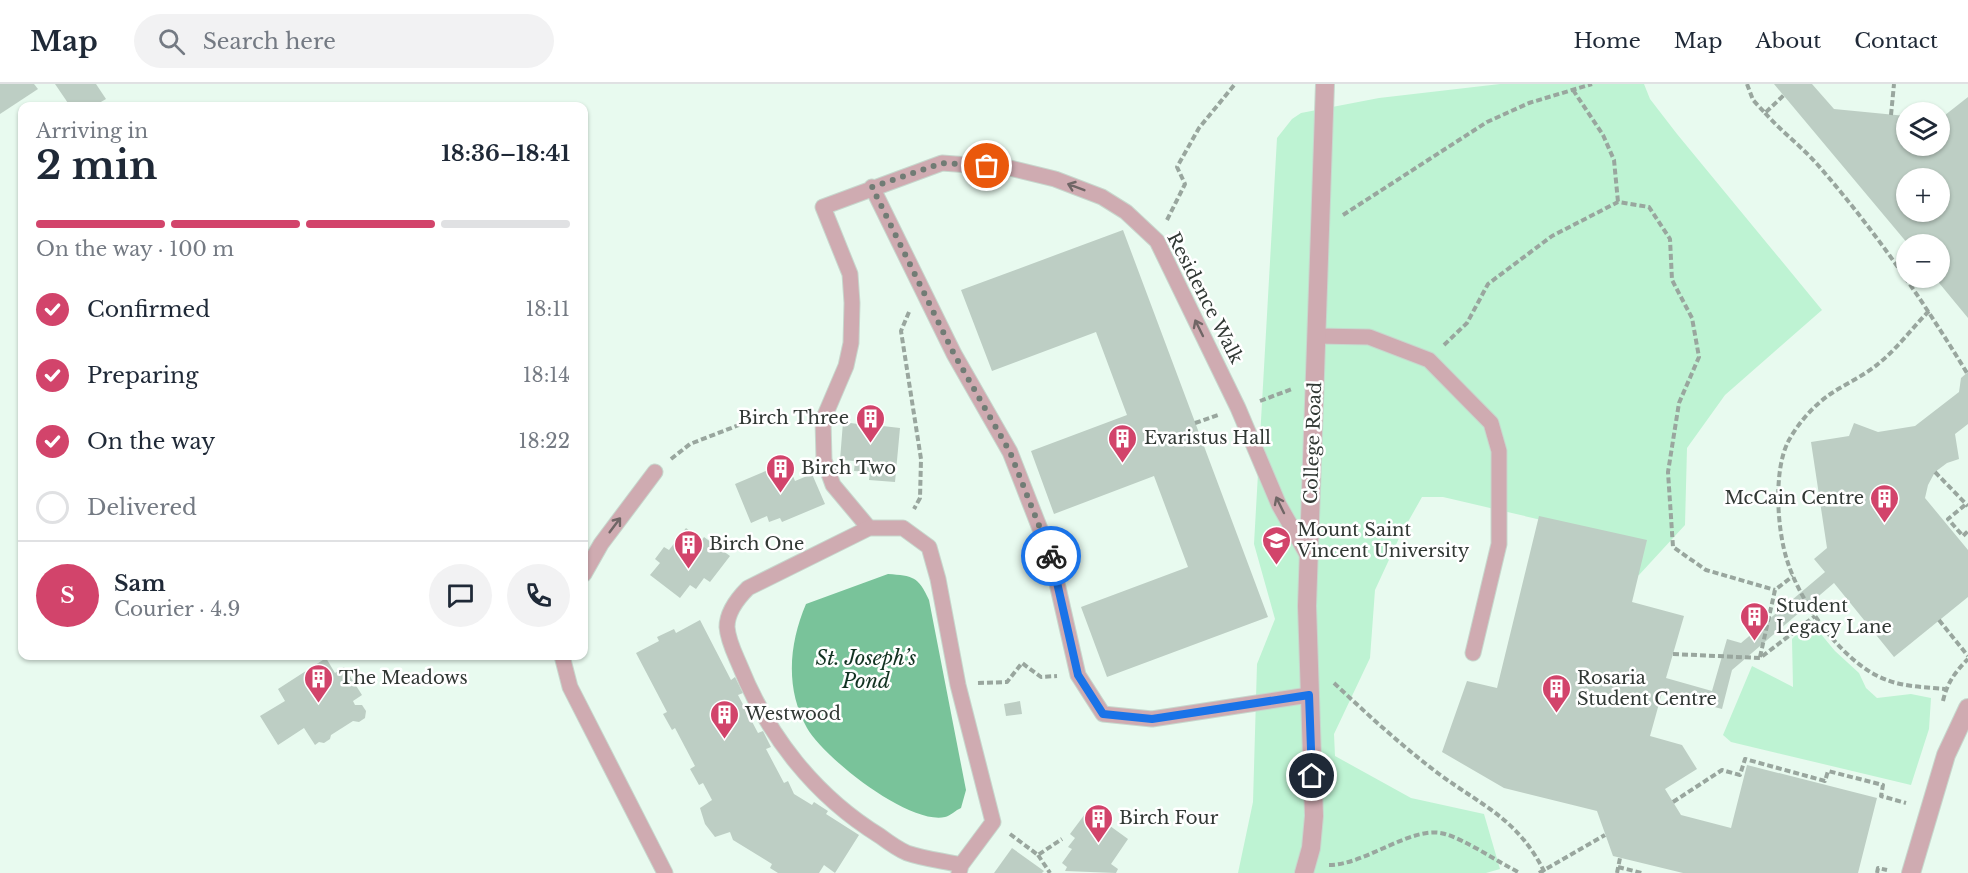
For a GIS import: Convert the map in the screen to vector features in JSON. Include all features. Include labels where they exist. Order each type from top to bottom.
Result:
[{"type":"street","name":"College Road","points":[[1304,873],[1311,848],[1314,816],[1309,695],[1308,556],[1325,84]]},
{"type":"street","points":[[1911,873],[1946,755],[1968,708]]},
{"type":"lane","name":"Residence Walk","points":[[869,528],[833,485],[824,460],[823,420],[846,366],[851,343],[852,303],[850,274],[823,207],[942,163],[1010,168],[1055,179],[1102,198],[1126,212],[1157,241],[1238,408],[1279,505],[1308,556]]},
{"type":"lane","points":[[872,187],[954,354],[1010,452],[1051,557],[1078,675],[1103,714],[1152,719],[1309,695]]},
{"type":"lane","points":[[1317,336],[1369,337],[1429,360],[1491,423],[1499,452],[1498,544],[1473,653]]},
{"type":"lane","points":[[588,567],[601,544],[655,472]]},
{"type":"lane","points":[[869,528],[903,528],[928,547],[938,579],[958,685],[993,822],[960,869],[907,853],[860,824],[819,788],[786,752],[763,716],[732,647],[727,627],[730,613],[739,597],[748,588],[869,528]]},
{"type":"lane","points":[[563,660],[570,687],[664,873]]},
{"type":"path","points":[[1177,200],[1185,184],[1177,167],[1199,128],[1235,84]]},
{"type":"path","points":[[1340,217],[1487,122],[1529,103],[1592,84]]},
{"type":"path","points":[[1747,84],[1753,100],[1783,134],[1815,162],[1861,216],[1929,311],[1967,373]]},
{"type":"path","points":[[1891,115],[1894,84]]},
{"type":"path","points":[[1573,90],[1603,135],[1614,160],[1618,202]]},
{"type":"path","points":[[1765,113],[1784,95]]},
{"type":"path","points":[[1429,360],[1467,322],[1488,284],[1552,236],[1618,202],[1649,207],[1670,239],[1672,280],[1692,318],[1699,357],[1679,403],[1668,472],[1673,547],[1706,570],[1775,590]]},
{"type":"path","points":[[1929,311],[1878,364],[1822,401],[1808,414],[1788,441],[1779,476],[1779,516],[1786,559],[1815,616],[1840,646],[1862,666],[1887,680],[1945,689],[1954,672],[1968,658],[1939,620]]},
{"type":"path","points":[[903,528],[920,498],[921,459],[901,331],[907,314]]},
{"type":"path","points":[[1196,423],[1224,413]]},
{"type":"path","points":[[655,472],[690,444],[739,425]]},
{"type":"path","points":[[1935,472],[1966,505],[1948,519],[1963,536],[1968,531]]},
{"type":"path","points":[[1760,658],[1775,590],[1793,576]]},
{"type":"path","points":[[1673,654],[1760,658],[1815,616]]},
{"type":"path","points":[[958,685],[1007,682],[1022,663],[1041,677],[1078,675]]},
{"type":"path","points":[[1329,679],[1381,726],[1440,774],[1495,810],[1515,828],[1542,872],[1605,835]]},
{"type":"path","points":[[1673,802],[1722,770],[1740,776],[1744,759],[1825,781],[1828,771],[1883,785],[1881,796],[1913,805]]},
{"type":"path","points":[[993,822],[1038,855],[1050,873]]},
{"type":"path","points":[[1327,865],[1354,861],[1410,837],[1427,833],[1443,833],[1520,873]]},
{"type":"path","points":[[1038,855],[1062,839]]},
{"type":"path","points":[[1617,873],[1620,858]]},
{"type":"path","points":[[1618,867],[1642,873]]},
{"type":"shaded area","points":[[1500,84],[1644,84],[1650,99],[1677,134],[1822,310],[1725,395],[1687,448],[1685,525],[1639,575],[1589,594],[1563,525],[1443,497],[1422,497],[1400,536],[1375,590],[1370,658],[1334,734],[1335,756],[1411,798],[1484,814],[1500,869],[1486,873],[1238,873],[1253,802],[1257,664],[1275,619],[1254,544],[1277,138],[1292,119],[1301,113],[1379,98]]},
{"type":"shaded area","points":[[1810,621],[1835,651],[1859,673],[1866,688],[1877,698],[1911,694],[1931,698],[1929,729],[1911,785],[1731,742],[1723,735],[1752,666],[1793,687],[1792,639]]},
{"type":"water","name":"St. Joseph’s Pond","points":[[888,574],[914,579],[929,600],[966,790],[961,808],[945,817],[929,817],[911,811],[869,787],[849,771],[816,741],[807,728],[795,697],[793,650],[806,604]]},
{"type":"building","points":[[0,84],[34,84],[38,89],[18,102],[0,114]]},
{"type":"building","points":[[55,84],[96,84],[106,99],[101,102],[67,102]]},
{"type":"building","points":[[1774,84],[1812,84],[1834,109],[1896,115],[1896,156],[1950,156],[1950,111],[1968,97],[1968,318],[1943,288],[1950,288],[1950,234],[1900,234]]},
{"type":"building","name":"Evaristus Hall","points":[[1123,230],[1268,617],[1107,677],[1081,607],[1188,567],[1154,476],[1054,514],[1031,451],[1127,415],[1096,332],[992,371],[961,290]]},
{"type":"building","name":"Rosaria Student Centre","points":[[1968,372],[1968,424],[1955,434],[1959,459],[1947,463],[1935,472],[1928,485],[1925,498],[1968,550],[1968,597],[1894,657],[1834,583],[1732,670],[1722,709],[1662,693],[1650,736],[1682,745],[1697,769],[1665,789],[1681,815],[1731,828],[1747,765],[1877,798],[1858,873],[1683,873],[1613,856],[1597,811],[1504,788],[1442,752],[1467,681],[1497,688],[1539,516],[1647,540],[1632,602],[1684,616],[1666,678],[1712,691],[1727,639],[1741,643],[1825,572],[1814,559],[1827,548],[1811,442],[1849,436],[1854,423],[1878,432],[1915,426],[1959,392],[1961,378]]},
{"type":"building","name":"Birch Three","points":[[859,418],[874,420],[874,425],[900,428],[895,482],[869,480],[870,472],[854,471],[855,461],[840,460],[843,422],[858,424]]},
{"type":"building","name":"Birch Two","points":[[787,462],[795,481],[812,474],[825,504],[782,522],[780,518],[769,522],[767,516],[751,523],[735,484]]},
{"type":"building","name":"Birch One","points":[[686,528],[702,540],[704,537],[730,556],[710,582],[704,578],[696,589],[690,585],[680,598],[650,575],[660,563],[655,559],[664,547],[669,550]]},
{"type":"building","name":"Westwood","points":[[700,620],[731,680],[735,677],[743,693],[738,695],[758,733],[763,731],[771,747],[766,749],[784,783],[788,781],[794,794],[812,805],[814,802],[828,811],[826,814],[859,835],[835,873],[824,865],[819,873],[778,873],[770,868],[772,864],[733,840],[730,832],[715,837],[705,824],[700,808],[712,800],[703,783],[699,785],[690,769],[695,766],[675,728],[672,730],[663,714],[667,712],[636,653],[659,641],[657,637],[674,629],[676,633]]},
{"type":"building","name":"The Meadows","points":[[323,660],[327,660],[335,673],[344,667],[362,695],[353,701],[355,705],[362,705],[366,711],[365,718],[359,722],[353,721],[331,735],[330,739],[324,743],[319,742],[315,745],[304,728],[278,745],[260,716],[285,701],[278,689]]},
{"type":"building","points":[[1020,701],[1022,714],[1006,716],[1004,704]]},
{"type":"building","name":"Birch Four","points":[[1088,810],[1128,839],[1111,864],[1118,869],[1116,873],[1065,871],[1067,867],[1062,863],[1072,849],[1068,847],[1075,838],[1070,834]]},
{"type":"building","points":[[1012,848],[1044,871],[1042,873],[994,873]]},
{"type":"way so far","points":[[987,166],[942,163],[872,187],[954,354],[1010,452],[1051,556]]},
{"type":"place","name":"Birch Three","points":[[870,444]]},
{"type":"place","name":"Evaristus Hall","points":[[1123,464]]},
{"type":"place","name":"Birch Two","points":[[780,494]]},
{"type":"place","name":"McCain Centre","points":[[1885,524]]},
{"type":"place","name":"Mount Saint Vincent University","points":[[1276,566]]},
{"type":"place","name":"Birch One","points":[[688,570]]},
{"type":"place","name":"Student Legacy Lane","points":[[1755,642]]},
{"type":"place","name":"The Meadows","points":[[318,704]]},
{"type":"place","name":"Rosaria Student Centre","points":[[1556,714]]},
{"type":"place","name":"Westwood","points":[[724,740]]},
{"type":"place","name":"Birch Four","points":[[1098,844]]},
{"type":"route","points":[[1051,556],[1078,675],[1103,714],[1152,719],[1309,695],[1312,776]]}]
